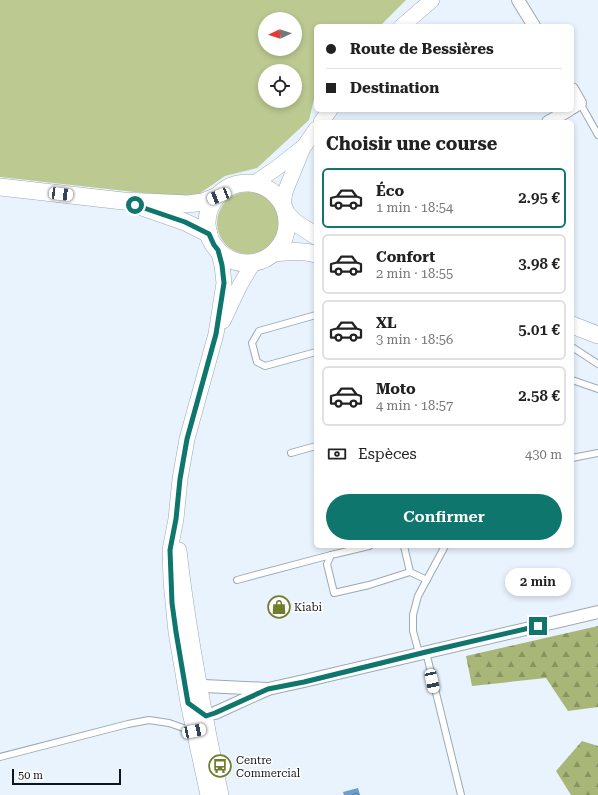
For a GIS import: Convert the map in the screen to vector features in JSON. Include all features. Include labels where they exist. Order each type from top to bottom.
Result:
[{"type":"main road","points":[[284,209],[287,224],[286,235],[274,253],[254,263],[234,261],[226,257],[214,245],[209,234],[208,217],[214,202],[226,190],[234,185],[243,183],[267,188],[273,193],[296,223],[314,235]]},
{"type":"main road","points":[[0,187],[123,201],[188,204],[203,202],[219,196]]},
{"type":"main road","points":[[123,201],[185,222],[209,234]]},
{"type":"main road","points":[[274,253],[295,251],[314,254]]},
{"type":"main road","points":[[574,326],[598,335]]},
{"type":"main road","points":[[574,336],[598,342]]},
{"type":"street","points":[[404,24],[432,0]]},
{"type":"street","points":[[518,0],[533,24]]},
{"type":"street","points":[[552,120],[566,112]]},
{"type":"street","points":[[284,209],[285,192],[303,148],[314,132]]},
{"type":"street","points":[[253,184],[303,148]]},
{"type":"street","points":[[218,250],[222,265],[224,283],[216,334],[187,439],[180,479],[176,519],[170,550],[171,581],[176,632],[197,697],[221,795]]},
{"type":"street","points":[[216,334],[239,287],[254,263]]},
{"type":"street","points":[[208,795],[203,725],[215,713],[268,689],[304,682],[598,612]]},
{"type":"street","points":[[197,697],[204,686],[268,689]]},
{"type":"lane","points":[[576,106],[598,135]]},
{"type":"lane","points":[[314,316],[259,331],[252,343],[258,362],[265,366],[314,353]]},
{"type":"lane","points":[[574,348],[598,364]]},
{"type":"lane","points":[[574,381],[598,389]]},
{"type":"lane","points":[[290,453],[314,447]]},
{"type":"lane","points":[[574,458],[598,453]]},
{"type":"lane","points":[[237,580],[361,548]]},
{"type":"lane","points":[[404,548],[410,572]]},
{"type":"lane","points":[[444,548],[418,596],[413,615],[413,631],[436,695],[461,795]]},
{"type":"lane","points":[[331,555],[327,564],[334,593],[369,585],[410,572],[427,580]]},
{"type":"lane","points":[[0,757],[149,720],[203,725]]},
{"type":"green space","points":[[0,0],[406,0],[382,24],[314,24],[314,99],[309,120],[257,168],[225,176],[199,194],[188,198],[0,177]]},
{"type":"green space","points":[[242,192],[254,192],[270,201],[277,211],[279,223],[277,235],[270,245],[254,254],[242,254],[231,249],[222,240],[217,229],[217,217],[222,206],[231,197]]},
{"type":"green space","points":[[598,626],[598,707],[568,711],[546,678],[472,686],[466,656]]},
{"type":"green space","points":[[582,741],[598,746],[598,795],[571,795],[556,771]]},
{"type":"water","points":[[358,788],[360,795],[344,795],[343,792]]},
{"type":"place","name":"Kiabi","points":[[279,607]]},
{"type":"place","name":"Centre Commercial","points":[[220,766]]},
{"type":"route","points":[[135,205],[185,222],[209,234],[218,250],[222,265],[224,283],[216,334],[187,439],[180,479],[176,519],[170,550],[172,603],[188,703],[206,716],[268,689],[304,682],[538,626]]}]
